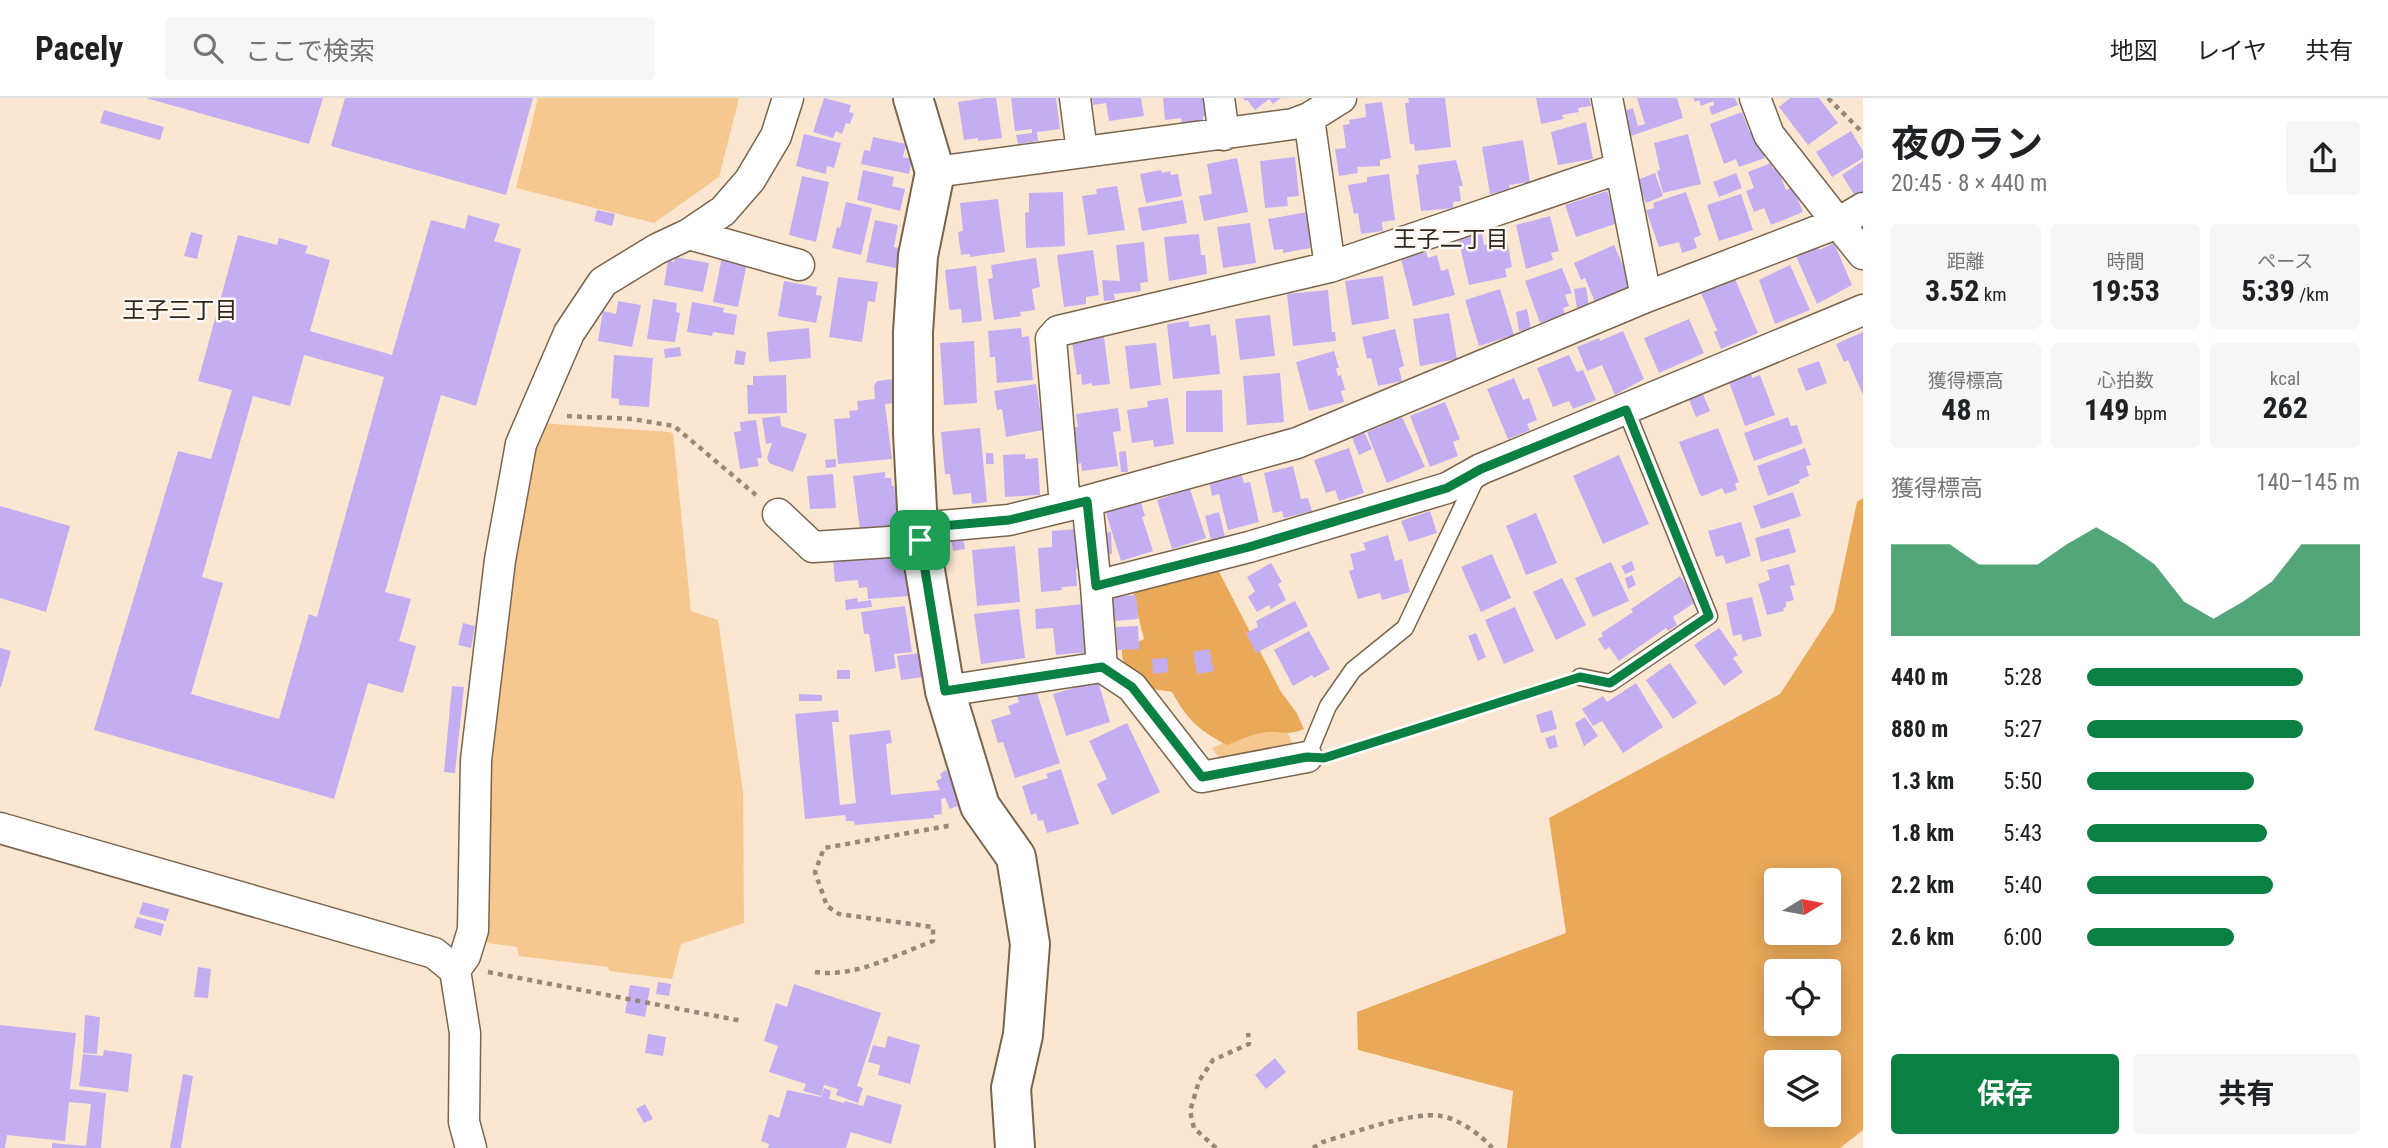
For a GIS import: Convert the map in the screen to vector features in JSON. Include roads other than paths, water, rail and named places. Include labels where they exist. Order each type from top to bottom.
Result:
[{"type":"street","points":[[471,1148],[464,1122],[464,1033],[458,965],[473,930],[476,760],[500,560],[521,444],[569,333],[603,282],[657,249],[689,234],[723,211],[750,180],[776,136],[789,98]]},
{"type":"street","points":[[913,98],[935,172],[918,256],[913,332],[913,433],[919,534],[945,691],[980,806],[1016,857],[1030,944],[1023,1035],[1011,1088],[1015,1148]]},
{"type":"street","points":[[1075,98],[1082,152]]},
{"type":"street","points":[[1219,98],[1224,135]]},
{"type":"street","points":[[935,172],[1293,124],[1309,118],[1341,98]]},
{"type":"street","points":[[1607,98],[1646,297]]},
{"type":"street","points":[[1755,98],[1769,135],[1851,215],[1863,254]]},
{"type":"street","points":[[1309,118],[1330,267]]},
{"type":"street","points":[[1102,667],[1096,586],[1076,503],[1051,339],[1058,331],[1330,267],[1620,169]]},
{"type":"street","points":[[779,514],[813,547],[919,534],[1009,520],[1297,443],[1646,297],[1851,215]]},
{"type":"street","points":[[689,234],[765,268],[799,265]]},
{"type":"street","points":[[1096,586],[1249,547],[1447,488],[1481,469],[1863,310]]},
{"type":"street","points":[[945,691],[1102,667],[1132,687],[1202,777],[1307,757]]},
{"type":"street","points":[[0,828],[434,953],[458,965]]},
{"type":"lane","points":[[1580,677],[1610,683],[1709,616],[1626,410]]},
{"type":"lane","points":[[1307,757],[1328,706],[1353,670],[1405,628],[1481,469]]},
{"type":"district","name":"王子二丁目","points":[[1451,239]]},
{"type":"district","name":"王子三丁目","points":[[180,310]]}]
